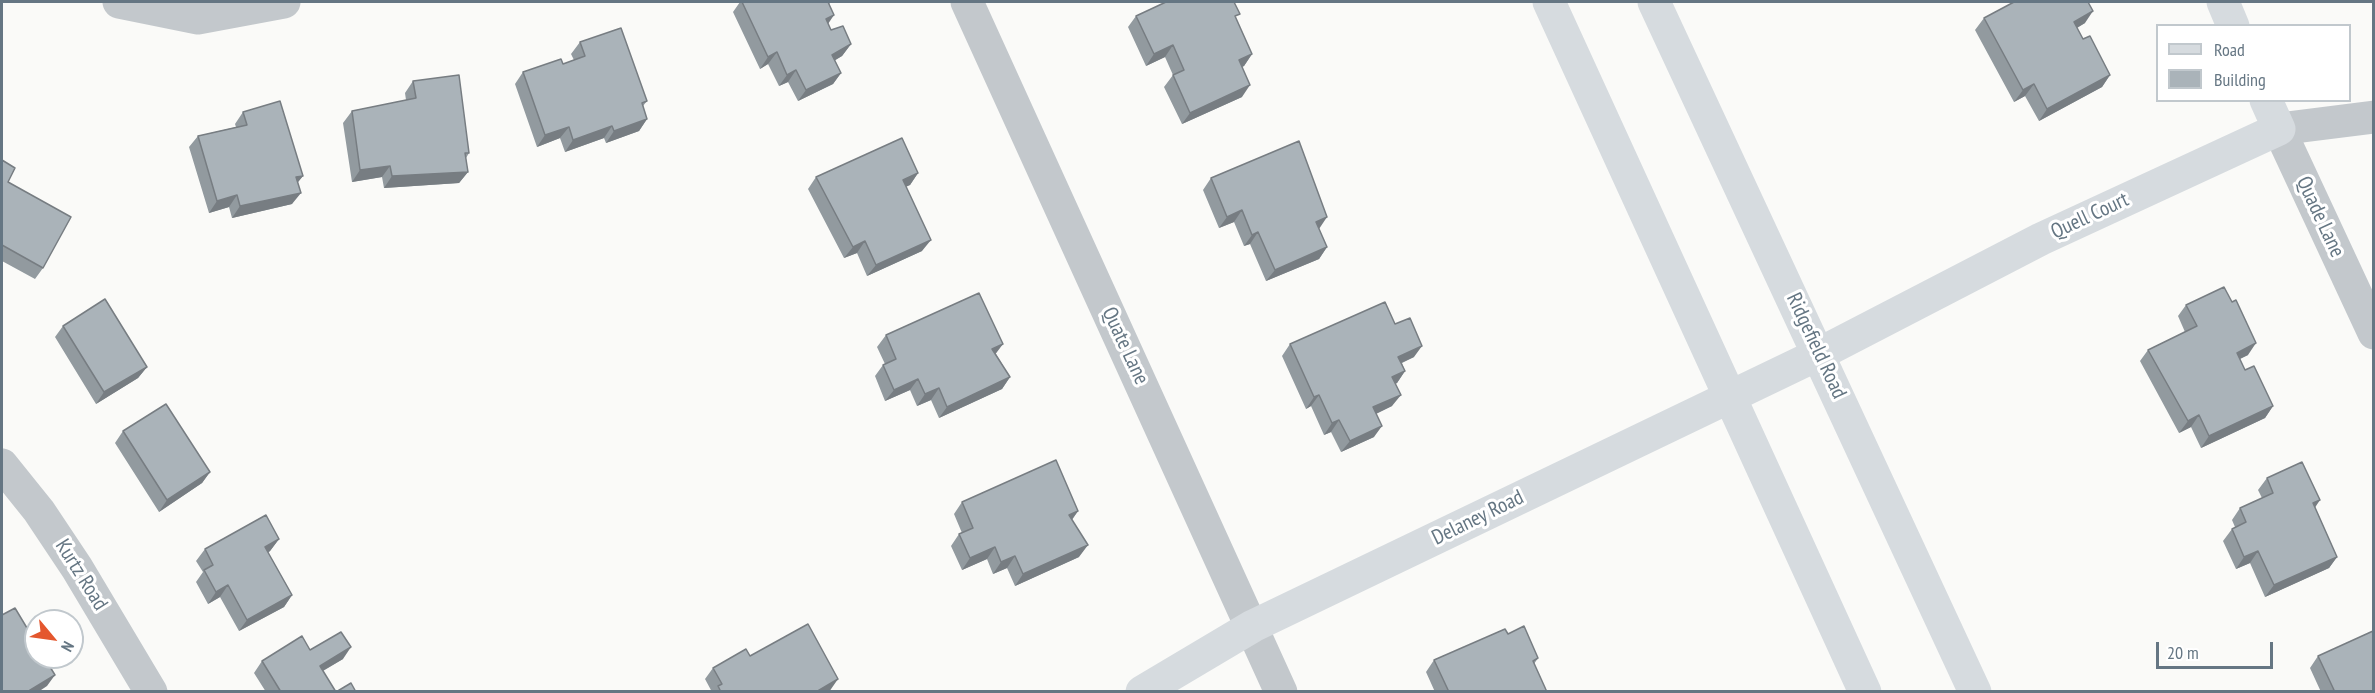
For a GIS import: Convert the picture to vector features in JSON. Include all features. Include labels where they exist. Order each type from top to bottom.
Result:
[{"type":"main road","points":[[1549,2],[1865,692]]},
{"type":"main road","name":"Ridgefield Road","points":[[1654,2],[1975,692]]},
{"type":"main road","points":[[2223,2],[2232,24]]},
{"type":"main road","name":"Quell Court","points":[[1819,354],[2041,239],[2272,115]]},
{"type":"main road","name":"Delaney Road","points":[[1142,692],[1253,626],[1819,354]]},
{"type":"street","points":[[119,2],[198,18],[284,2]]},
{"type":"street","name":"Quate Lane","points":[[967,2],[1253,626],[1281,692]]},
{"type":"street","name":"Quell Court","points":[[2272,115],[2373,117]]},
{"type":"street","name":"Quade Lane","points":[[2272,115],[2373,333]]},
{"type":"street","name":"Kurtz Road","points":[[2,465],[39,511],[77,568],[151,692]]},
{"type":"building","points":[[742,2],[828,2],[834,15],[826,19],[831,30],[843,26],[851,44],[832,55],[841,73],[806,90],[796,70],[787,75],[777,52],[768,57]]},
{"type":"building","points":[[1166,2],[1234,2],[1240,14],[1235,16],[1252,54],[1239,60],[1250,85],[1190,113],[1173,75],[1184,70],[1173,45],[1154,54],[1136,16]]},
{"type":"building","points":[[2014,2],[2088,2],[2093,11],[2074,22],[2083,39],[2090,36],[2110,75],[2047,109],[2034,84],[2023,90],[1984,18]]},
{"type":"building","points":[[621,28],[647,101],[642,103],[647,119],[614,131],[612,126],[573,140],[569,127],[545,135],[523,72],[561,59],[563,64],[585,56],[580,42]]},
{"type":"building","points":[[459,75],[469,153],[465,153],[468,172],[392,176],[390,166],[360,170],[352,111],[416,98],[413,81]]},
{"type":"building","points":[[280,101],[303,176],[296,177],[301,193],[240,206],[237,195],[217,201],[198,136],[247,125],[243,112]]},
{"type":"building","points":[[902,138],[918,173],[903,180],[931,240],[876,265],[865,241],[853,247],[816,177]]},
{"type":"building","points":[[1299,141],[1327,217],[1316,222],[1327,247],[1275,270],[1258,232],[1252,235],[1242,210],[1227,217],[1211,178]]},
{"type":"building","points":[[2,160],[15,168],[8,182],[71,217],[43,268],[2,245]]},
{"type":"building","points":[[2224,287],[2232,302],[2236,300],[2256,343],[2237,353],[2245,370],[2254,366],[2273,406],[2209,436],[2199,415],[2188,421],[2148,350],[2197,326],[2186,305]]},
{"type":"building","points":[[979,293],[1003,344],[992,349],[1010,377],[947,407],[939,388],[925,394],[918,379],[894,390],[883,365],[896,359],[886,335]]},
{"type":"building","points":[[105,299],[147,367],[104,392],[63,326]]},
{"type":"building","points":[[1385,302],[1395,324],[1410,318],[1422,346],[1398,357],[1405,371],[1392,377],[1401,395],[1373,407],[1382,426],[1350,441],[1339,420],[1332,423],[1319,395],[1314,397],[1290,344]]},
{"type":"building","points":[[166,404],[210,472],[167,500],[123,431]]},
{"type":"building","points":[[1056,460],[1078,511],[1069,515],[1088,545],[1023,574],[1015,556],[1001,562],[995,547],[970,558],[959,534],[973,528],[962,502]]},
{"type":"building","points":[[2302,462],[2320,500],[2313,503],[2337,557],[2274,585],[2258,551],[2244,557],[2232,529],[2246,522],[2240,508],[2273,493],[2267,478]]},
{"type":"building","points":[[266,515],[279,539],[265,547],[292,595],[247,620],[228,585],[216,592],[204,570],[213,565],[205,549]]},
{"type":"building","points":[[15,608],[24,623],[24,669],[51,669],[55,675],[27,692],[2,692],[2,615]]},
{"type":"building","points":[[808,624],[838,679],[816,692],[721,692],[718,686],[722,684],[713,668],[746,649],[750,656]]},
{"type":"building","points":[[1524,626],[1538,658],[1533,661],[1547,692],[1449,692],[1434,660],[1505,629],[1508,634]]},
{"type":"building","points":[[2373,631],[2373,692],[2330,692],[2334,690],[2318,656]]},
{"type":"building","points":[[341,632],[351,647],[320,666],[336,692],[281,692],[262,661],[302,636],[310,650]]},
{"type":"building","points":[[351,683],[356,692],[336,692]]}]
